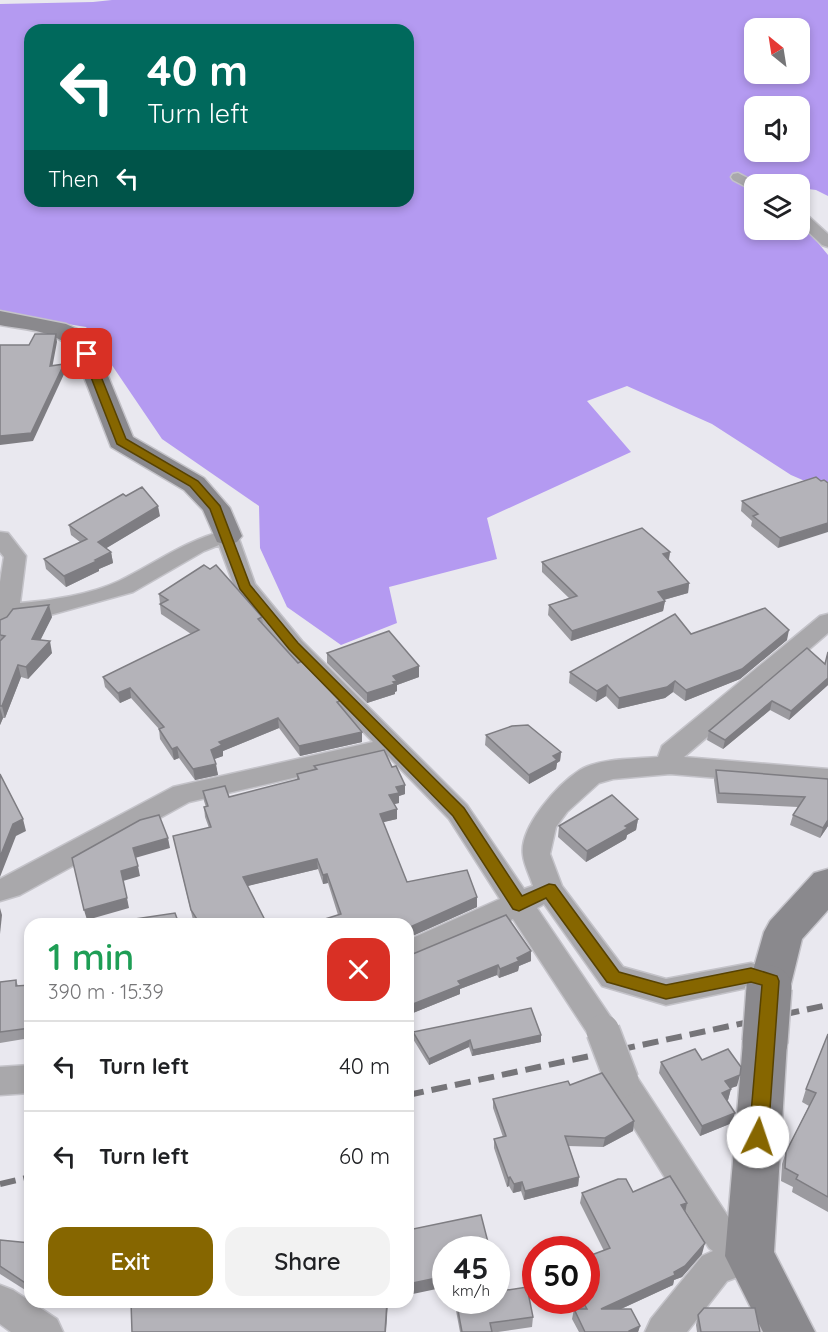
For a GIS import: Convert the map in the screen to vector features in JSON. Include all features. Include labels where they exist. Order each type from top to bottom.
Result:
[{"type":"street","points":[[738,177],[744,180]]},
{"type":"street","points":[[810,225],[828,242]]},
{"type":"street","points":[[0,318],[58,329],[77,338],[87,354],[121,441],[194,484],[216,508],[244,586],[294,646],[458,812],[603,1031],[622,1081],[721,1236],[749,1256],[790,1332]]},
{"type":"street","points":[[0,538],[15,556],[3,616],[50,608],[125,587],[196,546],[227,536]]},
{"type":"street","points":[[670,765],[671,752],[828,621]]},
{"type":"street","points":[[0,890],[10,887],[182,794],[393,746]]},
{"type":"street","points":[[770,985],[751,975],[666,992],[614,977],[549,890],[536,854],[543,824],[558,805],[590,776],[614,770],[670,765],[828,778]]},
{"type":"street","points":[[749,1256],[770,985],[784,932],[828,884]]},
{"type":"street","points":[[414,950],[549,890]]},
{"type":"street","points":[[0,1081],[24,1079]]},
{"type":"street","points":[[664,1332],[715,1268],[749,1256]]},
{"type":"street","points":[[0,1303],[41,1331]]},
{"type":"shaded area","points":[[112,0],[828,0],[828,196],[810,189],[810,174],[744,174],[744,240],[810,240],[810,233],[828,255],[828,491],[791,475],[712,424],[627,386],[587,401],[631,452],[487,518],[497,559],[389,587],[397,623],[341,645],[287,607],[260,548],[259,506],[162,439],[86,327],[0,313],[0,4]]},
{"type":"building","points":[[35,334],[56,334],[50,366],[64,364],[31,433],[0,436],[0,345],[29,345]]},
{"type":"building","points":[[816,477],[828,483],[828,523],[780,538],[753,516],[758,514],[742,501]]},
{"type":"building","points":[[142,487],[158,506],[98,542],[111,552],[64,576],[44,559],[87,539],[69,525],[123,494],[126,496]]},
{"type":"building","points":[[642,528],[670,552],[663,554],[689,583],[658,592],[665,601],[572,631],[549,605],[577,596],[542,562]]},
{"type":"building","points":[[204,565],[210,569],[216,565],[262,617],[258,619],[298,663],[302,661],[340,701],[337,702],[362,732],[299,746],[278,718],[219,742],[222,745],[211,750],[216,764],[193,769],[177,747],[172,749],[159,729],[164,727],[130,688],[118,693],[103,677],[199,630],[160,604],[168,600],[159,594]]},
{"type":"building","points":[[49,605],[32,639],[50,641],[26,667],[18,665],[2,706],[0,706],[0,641],[5,636],[0,635],[0,620],[7,617],[13,609]]},
{"type":"building","points":[[765,608],[789,630],[742,669],[686,690],[675,681],[667,687],[619,698],[607,685],[597,691],[570,672],[675,614],[691,634]]},
{"type":"building","points":[[389,631],[419,666],[393,676],[397,681],[393,682],[395,684],[367,693],[327,653]]},
{"type":"building","points":[[807,648],[825,664],[828,652],[828,678],[791,711],[772,701],[725,740],[709,731]]},
{"type":"building","points":[[528,725],[561,752],[553,756],[557,760],[529,775],[486,735],[512,726]]},
{"type":"building","points":[[384,750],[392,767],[396,766],[405,785],[396,787],[399,793],[389,795],[397,809],[380,814],[407,882],[467,870],[477,897],[414,925],[414,918],[328,918],[341,914],[327,874],[323,875],[317,859],[243,877],[264,918],[196,918],[191,910],[173,836],[211,827],[204,807],[208,806],[203,791],[225,786],[229,797],[299,779],[297,774],[317,769],[314,766]]},
{"type":"building","points":[[716,770],[828,779],[828,820],[823,828],[793,815],[805,797],[719,793]]},
{"type":"building","points":[[0,774],[23,819],[13,824],[0,857]]},
{"type":"building","points":[[612,795],[638,819],[625,826],[628,828],[587,851],[559,826]]},
{"type":"building","points":[[159,815],[168,838],[133,848],[138,866],[121,871],[127,898],[84,910],[72,858],[140,820]]},
{"type":"building","points":[[175,913],[177,918],[142,918]]},
{"type":"building","points":[[506,915],[531,951],[517,958],[519,961],[500,969],[498,965],[458,981],[461,985],[414,1004],[414,953]]},
{"type":"building","points":[[16,980],[16,986],[24,985],[24,1029],[0,1032],[0,982]]},
{"type":"building","points":[[531,1008],[541,1035],[473,1050],[470,1040],[429,1059],[414,1032]]},
{"type":"building","points":[[828,1034],[828,1197],[796,1179],[798,1175],[785,1168],[786,1152],[816,1093],[806,1089]]},
{"type":"building","points":[[695,1049],[702,1060],[728,1049],[741,1067],[740,1075],[725,1081],[731,1089],[722,1093],[735,1113],[702,1126],[661,1062]]},
{"type":"building","points":[[602,1073],[634,1121],[605,1138],[565,1136],[579,1177],[525,1191],[522,1182],[514,1184],[510,1177],[508,1178],[494,1139],[506,1136],[493,1099],[568,1081],[570,1085]]},
{"type":"building","points":[[670,1176],[687,1203],[681,1205],[705,1243],[685,1266],[674,1272],[675,1275],[601,1309],[631,1309],[640,1326],[629,1332],[585,1332],[576,1314],[600,1314],[600,1252],[610,1248],[582,1193],[618,1179],[626,1179],[633,1192]]},
{"type":"building","points":[[481,1215],[486,1236],[432,1236],[432,1279],[414,1283],[414,1229]]},
{"type":"building","points":[[0,1240],[24,1242],[24,1282],[0,1266]]},
{"type":"building","points":[[522,1288],[522,1314],[532,1314],[533,1317],[490,1323],[492,1332],[462,1332],[459,1314],[510,1314],[510,1290]]},
{"type":"building","points":[[131,1308],[387,1308],[385,1332],[132,1332]]},
{"type":"building","points":[[704,1308],[755,1308],[760,1332],[701,1332],[698,1315]]},
{"type":"railway","points":[[414,1094],[828,1005]]},
{"type":"railway","points":[[0,1184],[24,1178]]},
{"type":"route","points":[[87,354],[121,441],[194,484],[216,508],[244,586],[294,646],[458,812],[519,904],[549,890],[614,977],[666,992],[751,975],[771,981],[758,1137]]}]
